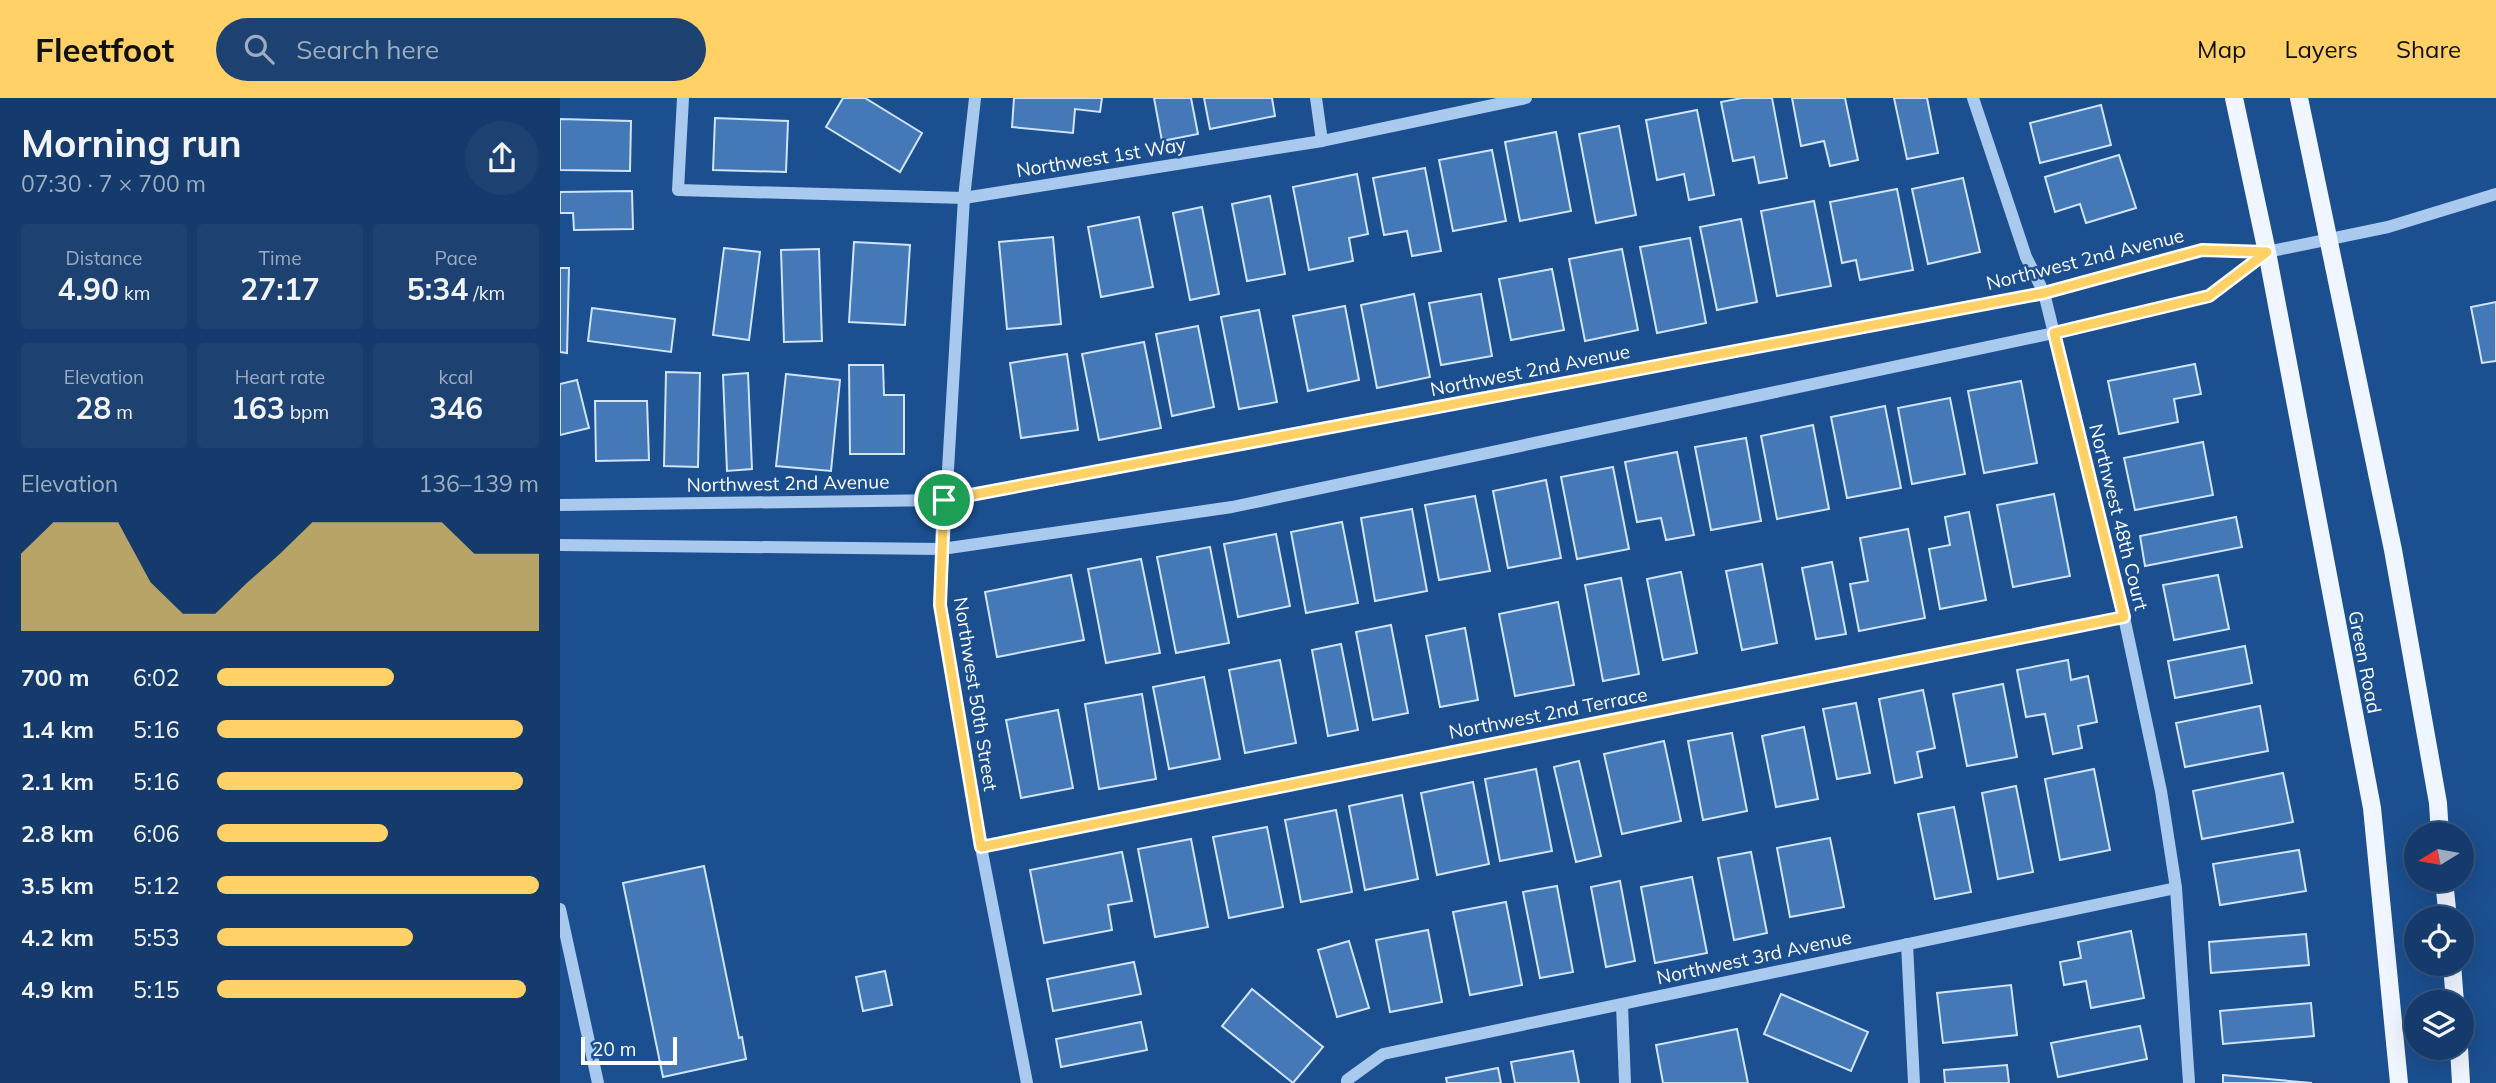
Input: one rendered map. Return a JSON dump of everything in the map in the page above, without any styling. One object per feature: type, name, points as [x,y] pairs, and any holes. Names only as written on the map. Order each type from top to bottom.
[{"type":"main road","name":"Green Road","points":[[2234,98],[2267,252],[2372,808],[2399,1083]]},
{"type":"main road","points":[[2299,98],[2393,550],[2440,822]]},
{"type":"main road","points":[[2460,1060],[2461,1083]]},
{"type":"street","name":"Northwest 1st Way","points":[[683,98],[678,190],[964,198],[1322,141],[1526,98]]},
{"type":"street","name":"Northwest 50th Street","points":[[975,98],[964,198],[944,500],[940,605],[981,847],[1027,1083]]},
{"type":"street","points":[[1316,98],[1322,141]]},
{"type":"street","name":"Northwest 48th Court","points":[[1973,98],[2026,257],[2044,293],[2124,617],[2161,791],[2176,888],[2189,1083]]},
{"type":"street","points":[[560,545],[942,549],[1232,507],[2054,333],[2209,296],[2267,252],[2388,227],[2496,194]]},
{"type":"street","name":"Northwest 2nd Avenue","points":[[560,505],[944,500],[2044,293],[2202,250],[2267,252]]},
{"type":"street","name":"Northwest 2nd Terrace","points":[[981,847],[2124,617]]},
{"type":"street","name":"Northwest 3rd Avenue","points":[[1347,1082],[1383,1055],[2176,888]]},
{"type":"street","points":[[560,909],[597,1083]]},
{"type":"street","points":[[1907,944],[1914,1083]]},
{"type":"street","points":[[1622,1006],[1625,1083]]},
{"type":"building","points":[[843,98],[865,98],[922,133],[900,172],[826,127]]},
{"type":"building","points":[[1014,98],[1102,98],[1100,112],[1075,109],[1073,133],[1012,127]]},
{"type":"building","points":[[1154,98],[1191,98],[1198,134],[1162,141]]},
{"type":"building","points":[[1204,98],[1272,98],[1275,116],[1210,129]]},
{"type":"building","points":[[1742,98],[1772,98],[1787,178],[1759,183],[1754,157],[1733,161],[1721,102]]},
{"type":"building","points":[[1792,98],[1845,98],[1858,160],[1830,166],[1824,141],[1801,146]]},
{"type":"building","points":[[1894,98],[1927,98],[1938,153],[1907,159]]},
{"type":"building","points":[[2101,105],[2111,145],[2040,163],[2030,123]]},
{"type":"building","points":[[1697,110],[1714,195],[1689,200],[1684,174],[1657,180],[1646,120]]},
{"type":"building","points":[[715,118],[788,121],[786,172],[713,170]]},
{"type":"building","points":[[560,119],[631,121],[630,171],[560,170]]},
{"type":"building","points":[[1619,126],[1636,215],[1596,223],[1579,134]]},
{"type":"building","points":[[1556,132],[1571,211],[1520,221],[1505,142]]},
{"type":"building","points":[[1492,150],[1506,221],[1453,231],[1439,160]]},
{"type":"building","points":[[2119,155],[2136,208],[2086,223],[2080,204],[2055,212],[2045,177]]},
{"type":"building","points":[[1425,168],[1441,251],[1412,256],[1407,231],[1384,235],[1373,178]]},
{"type":"building","points":[[1357,174],[1368,234],[1349,238],[1353,261],[1309,270],[1293,187]]},
{"type":"building","points":[[1963,178],[1980,252],[1928,264],[1912,189]]},
{"type":"building","points":[[1897,189],[1913,270],[1860,280],[1856,260],[1842,263],[1830,202]]},
{"type":"building","points":[[632,191],[633,229],[574,230],[573,213],[560,213],[560,192]]},
{"type":"building","points":[[1270,196],[1285,274],[1247,281],[1232,204]]},
{"type":"building","points":[[1814,201],[1831,286],[1777,296],[1761,211]]},
{"type":"building","points":[[1202,207],[1219,294],[1190,300],[1173,213]]},
{"type":"building","points":[[1139,217],[1153,287],[1101,297],[1088,227]]},
{"type":"building","points":[[1741,219],[1757,302],[1717,310],[1700,227]]},
{"type":"building","points":[[1053,237],[1061,324],[1007,329],[999,242]]},
{"type":"building","points":[[1690,238],[1706,323],[1657,333],[1640,247]]},
{"type":"building","points":[[854,242],[910,245],[905,325],[849,322]]},
{"type":"building","points":[[724,248],[760,252],[749,340],[713,335]]},
{"type":"building","points":[[819,249],[822,341],[784,342],[781,250]]},
{"type":"building","points":[[1622,249],[1638,330],[1585,341],[1569,259]]},
{"type":"building","points":[[560,268],[569,268],[567,353],[560,352]]},
{"type":"building","points":[[1552,269],[1564,330],[1511,340],[1499,279]]},
{"type":"building","points":[[1414,294],[1430,377],[1377,388],[1361,305]]},
{"type":"building","points":[[1481,294],[1492,356],[1441,365],[1429,303]]},
{"type":"building","points":[[2496,302],[2496,361],[2482,363],[2471,307]]},
{"type":"building","points":[[1345,306],[1359,380],[1308,391],[1293,316]]},
{"type":"building","points":[[592,308],[675,319],[671,352],[588,341]]},
{"type":"building","points":[[1259,310],[1277,402],[1239,409],[1221,317]]},
{"type":"building","points":[[1198,326],[1214,407],[1172,416],[1156,334]]},
{"type":"building","points":[[1144,342],[1161,428],[1099,440],[1082,354]]},
{"type":"building","points":[[1067,354],[1078,430],[1021,438],[1010,363]]},
{"type":"building","points":[[2195,364],[2201,394],[2174,399],[2178,422],[2119,434],[2108,381]]},
{"type":"building","points":[[849,365],[883,365],[884,395],[904,395],[904,454],[850,454]]},
{"type":"building","points":[[666,372],[700,373],[698,467],[664,466]]},
{"type":"building","points":[[748,373],[752,469],[727,471],[723,375]]},
{"type":"building","points":[[786,374],[840,380],[831,471],[776,466]]},
{"type":"building","points":[[577,380],[589,428],[560,435],[560,384]]},
{"type":"building","points":[[2021,381],[2037,463],[1984,473],[1968,391]]},
{"type":"building","points":[[1950,398],[1965,474],[1912,484],[1898,408]]},
{"type":"building","points":[[595,401],[647,401],[649,460],[596,461]]},
{"type":"building","points":[[1885,406],[1901,488],[1847,498],[1831,417]]},
{"type":"building","points":[[1813,425],[1829,509],[1777,519],[1761,436]]},
{"type":"building","points":[[1746,438],[1761,521],[1711,530],[1695,447]]},
{"type":"building","points":[[2203,442],[2213,495],[2135,510],[2124,458]]},
{"type":"building","points":[[1677,452],[1694,535],[1666,540],[1661,518],[1637,522],[1625,462]]},
{"type":"building","points":[[1613,467],[1629,549],[1577,559],[1561,477]]},
{"type":"building","points":[[1546,480],[1561,558],[1508,568],[1493,491]]},
{"type":"building","points":[[2054,494],[2070,576],[2013,587],[1997,505]]},
{"type":"building","points":[[1475,496],[1490,571],[1439,580],[1425,505]]},
{"type":"building","points":[[1412,509],[1427,591],[1375,601],[1361,518]]},
{"type":"building","points":[[1969,512],[1986,600],[1940,609],[1929,549],[1950,545],[1945,517]]},
{"type":"building","points":[[2236,517],[2242,547],[2145,566],[2140,536]]},
{"type":"building","points":[[1342,522],[1358,603],[1306,613],[1291,532]]},
{"type":"building","points":[[1908,529],[1925,618],[1859,631],[1850,584],[1868,581],[1860,538]]},
{"type":"building","points":[[1276,534],[1290,606],[1238,617],[1224,544]]},
{"type":"building","points":[[1210,547],[1229,643],[1176,653],[1157,557]]},
{"type":"building","points":[[1141,559],[1160,653],[1106,663],[1088,569]]},
{"type":"building","points":[[1832,562],[1846,634],[1816,639],[1802,568]]},
{"type":"building","points":[[1762,564],[1777,643],[1742,650],[1726,571]]},
{"type":"building","points":[[1681,572],[1697,653],[1663,660],[1647,579]]},
{"type":"building","points":[[1071,575],[1084,640],[997,657],[985,592]]},
{"type":"building","points":[[2218,575],[2229,629],[2174,640],[2163,585]]},
{"type":"building","points":[[1621,578],[1639,674],[1603,681],[1585,585]]},
{"type":"building","points":[[1558,602],[1574,685],[1515,696],[1499,614]]},
{"type":"building","points":[[1391,625],[1408,713],[1373,720],[1356,632]]},
{"type":"building","points":[[1465,628],[1478,700],[1440,707],[1426,636]]},
{"type":"building","points":[[1341,644],[1358,730],[1328,736],[1312,650]]},
{"type":"building","points":[[2245,646],[2252,683],[2175,698],[2168,661]]},
{"type":"building","points":[[1280,660],[1296,743],[1245,753],[1229,670]]},
{"type":"building","points":[[2068,660],[2071,680],[2088,676],[2097,722],[2078,726],[2082,748],[2053,754],[2045,714],[2026,717],[2017,670]]},
{"type":"building","points":[[1204,677],[1220,759],[1169,769],[1153,687]]},
{"type":"building","points":[[2003,684],[2017,757],[1967,766],[1953,694]]},
{"type":"building","points":[[1923,690],[1935,748],[1917,752],[1922,777],[1895,783],[1879,699]]},
{"type":"building","points":[[1142,694],[1156,779],[1099,789],[1085,704]]},
{"type":"building","points":[[1856,703],[1870,773],[1837,779],[1823,709]]},
{"type":"building","points":[[2260,706],[2268,751],[2185,767],[2176,723]]},
{"type":"building","points":[[1058,710],[1073,788],[1021,798],[1006,720]]},
{"type":"building","points":[[1804,727],[1818,799],[1776,807],[1762,736]]},
{"type":"building","points":[[1732,733],[1747,811],[1703,820],[1688,741]]},
{"type":"building","points":[[1664,741],[1681,821],[1622,834],[1604,754]]},
{"type":"building","points":[[1579,761],[1601,856],[1576,862],[1554,767]]},
{"type":"building","points":[[1536,769],[1552,851],[1500,861],[1485,779]]},
{"type":"building","points":[[2094,769],[2110,850],[2060,860],[2045,779]]},
{"type":"building","points":[[2283,773],[2293,822],[2202,839],[2193,791]]},
{"type":"building","points":[[1473,782],[1489,864],[1437,875],[1421,793]]},
{"type":"building","points":[[2016,786],[2033,872],[1998,879],[1982,793]]},
{"type":"building","points":[[1402,795],[1418,879],[1365,890],[1349,806]]},
{"type":"building","points":[[1954,807],[1971,892],[1935,899],[1918,814]]},
{"type":"building","points":[[1336,810],[1352,892],[1301,902],[1285,820]]},
{"type":"building","points":[[1267,827],[1283,907],[1229,918],[1213,837]]},
{"type":"building","points":[[1830,838],[1844,907],[1790,917],[1777,848]]},
{"type":"building","points":[[1191,839],[1208,927],[1155,937],[1138,849]]},
{"type":"building","points":[[2299,850],[2306,891],[2220,905],[2213,864]]},
{"type":"building","points":[[1122,852],[1132,901],[1108,905],[1112,930],[1044,943],[1030,870]]},
{"type":"building","points":[[1751,852],[1767,933],[1734,940],[1718,858]]},
{"type":"building","points":[[704,866],[739,1038],[742,1037],[746,1059],[663,1077],[623,883]]},
{"type":"building","points":[[1692,877],[1707,953],[1655,963],[1641,887]]},
{"type":"building","points":[[1620,881],[1635,961],[1606,967],[1591,887]]},
{"type":"building","points":[[1557,886],[1573,972],[1540,978],[1523,892]]},
{"type":"building","points":[[1506,902],[1522,985],[1470,995],[1453,912]]},
{"type":"building","points":[[1428,930],[1442,1002],[1390,1012],[1376,940]]},
{"type":"building","points":[[2131,931],[2144,998],[2091,1008],[2086,981],[2064,985],[2060,962],[2081,958],[2078,942]]},
{"type":"building","points":[[2306,934],[2309,965],[2211,973],[2209,942]]},
{"type":"building","points":[[1349,941],[1369,1008],[1337,1017],[1318,950]]},
{"type":"building","points":[[1134,962],[1141,994],[1053,1011],[1047,979]]},
{"type":"building","points":[[885,971],[892,1005],[863,1011],[856,977]]},
{"type":"building","points":[[2011,985],[2017,1035],[1943,1043],[1937,993]]},
{"type":"building","points":[[1252,989],[1323,1047],[1293,1083],[1222,1026]]},
{"type":"building","points":[[1781,994],[1868,1032],[1851,1071],[1764,1034]]},
{"type":"building","points":[[2311,1003],[2314,1036],[2223,1044],[2220,1011]]},
{"type":"building","points":[[1141,1022],[1147,1050],[1061,1067],[1056,1039]]},
{"type":"building","points":[[2140,1026],[2147,1059],[2058,1077],[2051,1043]]},
{"type":"building","points":[[1737,1029],[1748,1083],[1663,1083],[1656,1045]]},
{"type":"building","points":[[1573,1051],[1579,1083],[1515,1083],[1511,1062]]},
{"type":"building","points":[[2007,1065],[2009,1083],[1945,1083],[1944,1070]]},
{"type":"building","points":[[1498,1068],[1501,1083],[1447,1083],[1446,1078]]},
{"type":"building","points":[[2223,1075],[2312,1083],[2223,1083]]},
{"type":"route","points":[[2202,250],[2267,252],[2209,296],[2054,333],[2124,617],[981,847],[940,605],[944,500],[2044,293],[2202,250]]}]
